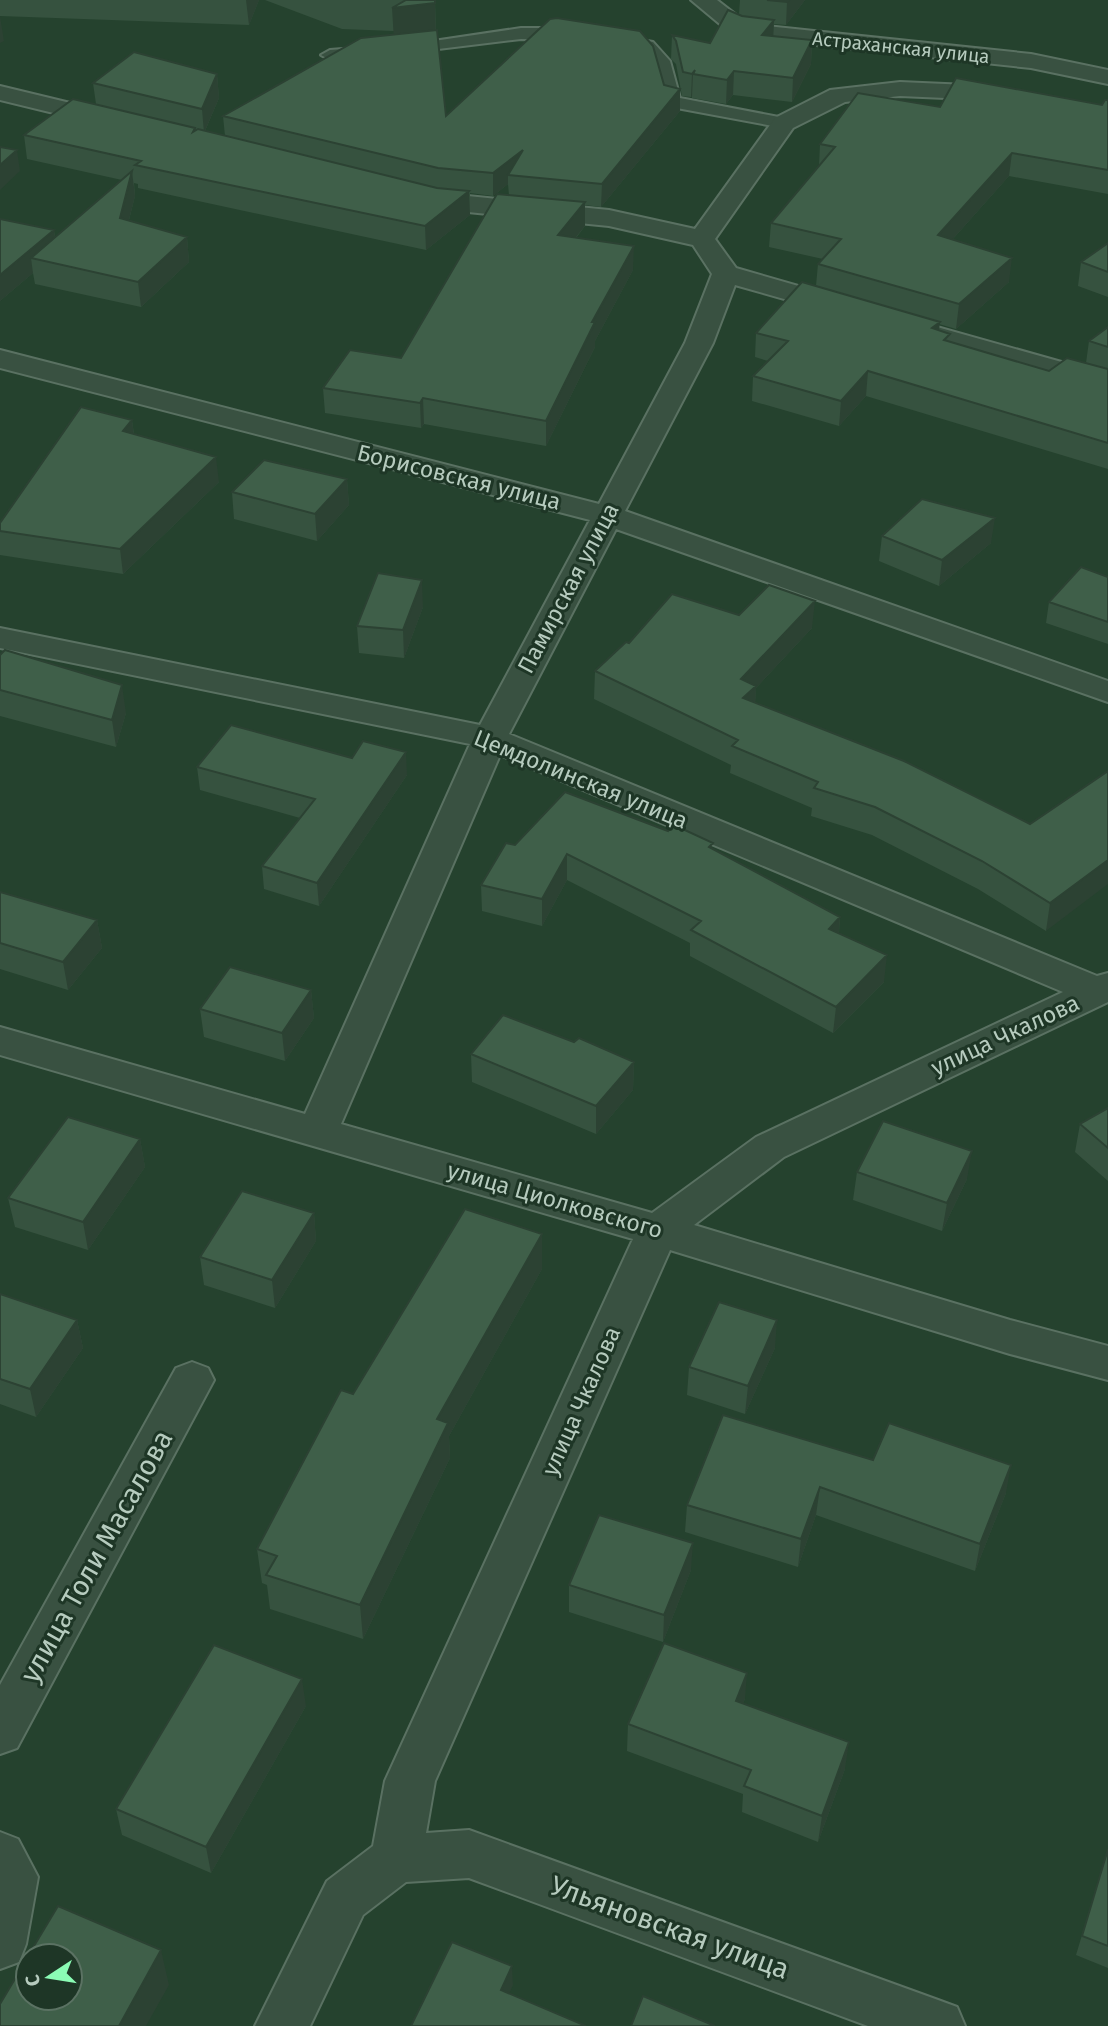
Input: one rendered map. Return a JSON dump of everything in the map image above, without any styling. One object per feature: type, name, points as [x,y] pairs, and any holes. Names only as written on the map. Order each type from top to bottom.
[{"type":"street","name":"Астраханская улица","points":[[703,0],[741,30],[1100,67]]},
{"type":"street","name":"Астраханская улица","points":[[784,123],[839,95],[900,89],[968,92],[1019,100]]},
{"type":"street","points":[[0,93],[133,125]]},
{"type":"street","points":[[702,239],[784,123]]},
{"type":"street","points":[[398,191],[438,201],[609,218],[702,239],[726,274],[1108,384]]},
{"type":"street","name":"Памирская улица","points":[[317,1132],[490,738],[699,343],[726,274]]},
{"type":"street","name":"Борисовская улица","points":[[0,359],[606,515],[1108,692]]},
{"type":"street","name":"Цемдолинская улица","points":[[0,638],[490,738],[1102,988]]},
{"type":"street","name":"улица Чкалова","points":[[396,1858],[410,1781],[658,1230],[770,1147],[1102,988]]},
{"type":"street","name":"улица Циолковского","points":[[0,1041],[658,1230],[1010,1337],[1108,1363]]},
{"type":"street","name":"улица Толи Масалова","points":[[0,1732],[192,1380]]},
{"type":"street","name":"Ульяновская улица","points":[[396,1858],[469,1854],[938,2026]]},
{"type":"street","points":[[0,1856],[12,1877],[0,1944]]},
{"type":"street","points":[[282,2026],[345,1898],[396,1858]]},
{"type":"lane","points":[[330,55],[419,48],[525,33],[557,32],[647,46],[664,65],[672,102],[784,123]]},
{"type":"building","points":[[406,0],[435,0],[435,3],[392,8]]},
{"type":"building","points":[[728,10],[742,16],[774,20],[762,35],[812,40],[793,78],[734,71],[727,80],[693,74],[695,70],[692,74],[683,72],[676,41],[672,35],[710,43]]},
{"type":"building","points":[[550,19],[640,31],[653,46],[664,85],[680,89],[602,184],[508,175],[523,150],[493,173],[438,168],[223,116],[361,38],[437,30],[446,116]]},
{"type":"building","points":[[134,52],[217,74],[202,109],[93,83]]},
{"type":"building","points":[[956,78],[1102,105],[1108,100],[1108,170],[1012,153],[938,235],[1012,258],[959,304],[818,264],[841,239],[771,223],[835,147],[820,144],[858,93],[940,107]]},
{"type":"building","points":[[73,99],[195,128],[193,132],[198,129],[437,188],[469,191],[425,226],[135,165],[141,161],[24,135]]},
{"type":"building","points":[[0,147],[17,150],[0,165]]},
{"type":"building","points":[[132,171],[120,218],[187,237],[138,282],[31,258]]},
{"type":"building","points":[[497,194],[585,202],[558,235],[634,246],[592,322],[595,322],[546,421],[423,398],[420,403],[323,388],[350,350],[401,358]]},
{"type":"building","points":[[0,219],[54,230],[0,275]]},
{"type":"building","points":[[1108,243],[1108,272],[1081,262]]},
{"type":"building","points":[[802,282],[940,322],[932,328],[950,334],[944,340],[1049,371],[1067,358],[1108,369],[1108,443],[868,371],[841,401],[753,376],[788,341],[756,333]]},
{"type":"building","points":[[1108,327],[1108,347],[1089,341]]},
{"type":"building","points":[[81,407],[132,420],[123,431],[216,457],[120,549],[0,531],[0,523]]},
{"type":"building","points":[[264,460],[347,479],[315,514],[232,492]]},
{"type":"building","points":[[922,499],[995,518],[942,560],[882,536]]},
{"type":"building","points":[[1081,567],[1108,577],[1108,622],[1049,602]]},
{"type":"building","points":[[378,573],[422,580],[403,630],[357,626]]},
{"type":"building","points":[[769,585],[815,601],[741,679],[756,686],[743,698],[904,761],[1030,824],[1108,771],[1108,860],[1050,903],[982,861],[875,807],[814,788],[818,782],[732,746],[738,740],[595,671],[626,642],[629,643],[672,594],[739,615]]},
{"type":"building","points":[[5,650],[122,685],[112,720],[0,690],[0,655]]},
{"type":"building","points":[[231,725],[352,758],[363,741],[406,752],[317,883],[262,866],[315,799],[197,767]]},
{"type":"building","points":[[565,792],[668,831],[674,825],[713,843],[709,847],[840,917],[829,929],[887,955],[836,1007],[691,930],[701,921],[567,854],[542,899],[481,885],[506,843],[515,845]]},
{"type":"building","points":[[0,892],[97,920],[63,962],[0,943]]},
{"type":"building","points":[[230,967],[311,990],[282,1033],[200,1009]]},
{"type":"building","points":[[503,1015],[574,1042],[579,1038],[634,1062],[596,1106],[471,1054]]},
{"type":"building","points":[[1108,1108],[1108,1148],[1080,1124]]},
{"type":"building","points":[[68,1117],[140,1139],[83,1222],[8,1198]]},
{"type":"building","points":[[883,1121],[972,1151],[947,1203],[857,1172]]},
{"type":"building","points":[[242,1191],[314,1213],[272,1280],[200,1257]]},
{"type":"building","points":[[465,1209],[542,1234],[437,1419],[448,1423],[360,1605],[266,1575],[277,1556],[257,1549],[341,1390],[353,1394]]},
{"type":"building","points":[[0,1294],[77,1320],[30,1389],[0,1379]]},
{"type":"building","points":[[719,1302],[777,1320],[748,1386],[689,1367]]},
{"type":"building","points":[[723,1415],[873,1460],[889,1423],[1011,1465],[980,1544],[820,1487],[801,1539],[687,1505]]},
{"type":"building","points":[[599,1515],[693,1543],[664,1615],[569,1585]]},
{"type":"building","points":[[664,1643],[747,1673],[736,1701],[849,1742],[822,1816],[744,1786],[751,1770],[628,1724]]},
{"type":"building","points":[[214,1645],[302,1679],[206,1847],[116,1809]]},
{"type":"building","points":[[1108,1849],[1108,1946],[1082,1936]]},
{"type":"building","points":[[58,1906],[161,1950],[119,2026],[0,2026],[0,2004],[14,1980],[14,2012],[84,2012],[84,1942],[36,1942]]},
{"type":"building","points":[[452,1942],[512,1966],[501,1990],[586,2026],[411,2026]]},
{"type":"building","points":[[643,1996],[715,2026],[631,2026]]}]
